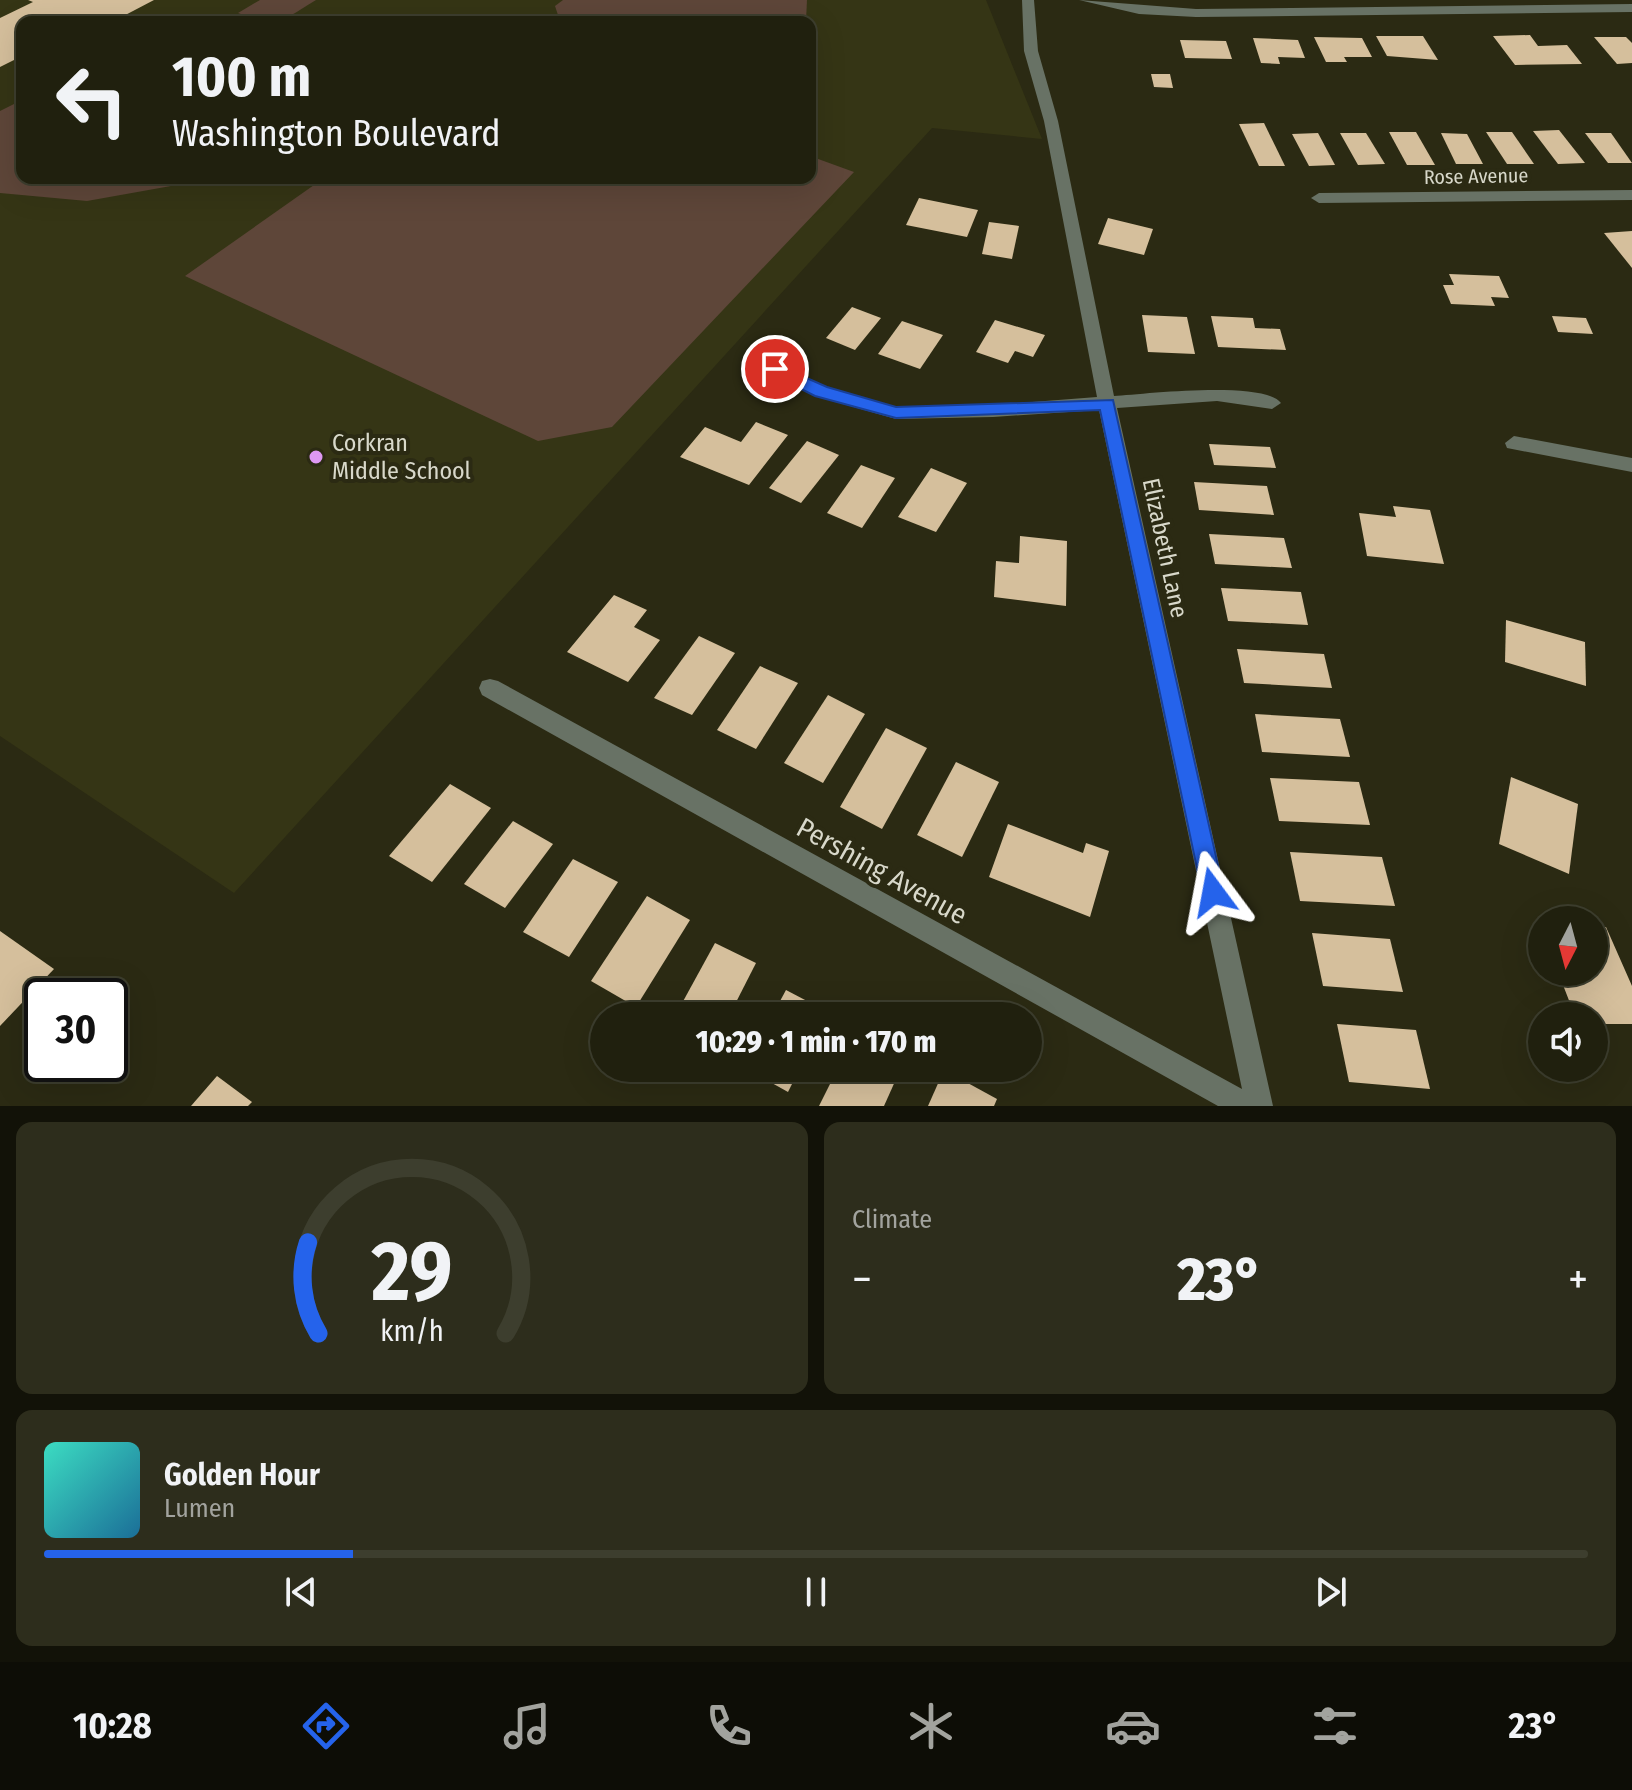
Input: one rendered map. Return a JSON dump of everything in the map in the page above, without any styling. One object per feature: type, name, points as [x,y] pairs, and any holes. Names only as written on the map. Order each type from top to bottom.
[{"type":"street","name":"Elizabeth Lane","points":[[1028,0],[1031,51],[1054,135],[1107,404],[1259,1106]]},
{"type":"street","points":[[1085,0],[1139,10],[1196,13],[1632,8]]},
{"type":"street","name":"Rose Avenue","points":[[1319,198],[1632,195]]},
{"type":"street","points":[[775,369],[821,392],[896,413],[1107,404],[1217,395],[1272,403]]},
{"type":"street","points":[[1514,443],[1632,465]]},
{"type":"street","name":"Pershing Avenue","points":[[490,688],[1245,1106]]},
{"type":"shaded area","name":"Corkran Middle School","points":[[0,0],[986,0],[1042,139],[932,128],[234,893],[0,736]]},
{"type":"shaded area","points":[[260,0],[316,0],[288,16],[238,13]]},
{"type":"shaded area","points":[[563,0],[807,0],[806,16],[558,16],[555,6]]},
{"type":"shaded area","points":[[16,103],[16,184],[175,184],[87,201],[0,193],[0,111]]},
{"type":"shaded area","points":[[816,158],[854,172],[612,427],[538,441],[185,276],[315,184],[816,184]]},
{"type":"building","points":[[28,0],[154,0],[123,16],[16,16],[16,59],[0,67],[0,18],[33,2]]},
{"type":"building","points":[[1530,35],[1538,46],[1567,45],[1582,64],[1515,65],[1493,36]]},
{"type":"building","points":[[1376,36],[1423,36],[1438,60],[1387,56]]},
{"type":"building","points":[[1314,37],[1362,38],[1372,57],[1344,57],[1347,62],[1326,62]]},
{"type":"building","points":[[1594,37],[1626,37],[1632,43],[1632,63],[1617,64]]},
{"type":"building","points":[[1253,38],[1298,40],[1305,58],[1278,57],[1280,64],[1261,63]]},
{"type":"building","points":[[1180,40],[1226,41],[1232,59],[1185,58]]},
{"type":"building","points":[[1151,74],[1170,74],[1173,88],[1154,87]]},
{"type":"building","points":[[1264,123],[1285,166],[1259,166],[1239,124]]},
{"type":"building","points":[[1559,130],[1585,163],[1558,164],[1533,131]]},
{"type":"building","points":[[1389,132],[1416,132],[1435,165],[1407,165]]},
{"type":"building","points":[[1486,132],[1512,132],[1534,164],[1507,164]]},
{"type":"building","points":[[1318,133],[1335,165],[1309,166],[1292,134]]},
{"type":"building","points":[[1340,133],[1366,133],[1385,164],[1358,165]]},
{"type":"building","points":[[1441,133],[1467,134],[1483,164],[1456,164]]},
{"type":"building","points":[[1585,133],[1611,133],[1632,163],[1608,163]]},
{"type":"building","points":[[919,198],[978,210],[967,237],[906,225]]},
{"type":"building","points":[[1108,218],[1153,229],[1144,255],[1098,244]]},
{"type":"building","points":[[989,222],[1019,226],[1012,259],[982,254]]},
{"type":"building","points":[[1632,231],[1632,268],[1604,233]]},
{"type":"building","points":[[1449,274],[1499,276],[1509,298],[1491,297],[1495,306],[1451,304],[1443,285],[1454,285]]},
{"type":"building","points":[[852,307],[881,318],[855,350],[826,338]]},
{"type":"building","points":[[1142,315],[1187,317],[1195,354],[1148,352]]},
{"type":"building","points":[[1211,316],[1253,318],[1255,328],[1280,329],[1286,350],[1218,347]]},
{"type":"building","points":[[1552,316],[1586,318],[1593,334],[1558,332]]},
{"type":"building","points":[[995,320],[1045,335],[1033,357],[1015,351],[1008,363],[976,352]]},
{"type":"building","points":[[902,321],[943,335],[920,369],[878,354]]},
{"type":"building","points":[[756,422],[788,435],[749,485],[680,457],[705,427],[741,442]]},
{"type":"building","points":[[807,441],[839,455],[801,503],[769,488]]},
{"type":"building","points":[[1209,444],[1270,447],[1276,468],[1214,465]]},
{"type":"building","points":[[861,465],[895,478],[862,528],[827,513]]},
{"type":"building","points":[[931,468],[967,483],[936,532],[898,517]]},
{"type":"building","points":[[1194,482],[1267,486],[1274,515],[1199,510]]},
{"type":"building","points":[[1393,506],[1430,510],[1444,564],[1367,556],[1359,513],[1396,517]]},
{"type":"building","points":[[1209,534],[1284,538],[1292,568],[1215,564]]},
{"type":"building","points":[[1020,536],[1067,541],[1066,606],[994,597],[996,561],[1019,563]]},
{"type":"building","points":[[1221,588],[1301,592],[1308,625],[1228,621]]},
{"type":"building","points":[[614,595],[647,610],[634,627],[660,640],[628,682],[567,652]]},
{"type":"building","points":[[1506,620],[1585,642],[1586,686],[1505,662]]},
{"type":"building","points":[[699,636],[735,653],[692,715],[654,698]]},
{"type":"building","points":[[1237,649],[1324,654],[1332,688],[1244,683]]},
{"type":"building","points":[[760,666],[798,683],[756,749],[717,730]]},
{"type":"building","points":[[828,695],[865,714],[823,783],[784,763]]},
{"type":"building","points":[[1255,714],[1340,719],[1350,757],[1262,752]]},
{"type":"building","points":[[886,728],[927,748],[882,829],[840,807]]},
{"type":"building","points":[[956,762],[999,782],[962,857],[917,835]]},
{"type":"building","points":[[1511,777],[1578,804],[1569,874],[1499,844]]},
{"type":"building","points":[[1270,778],[1359,782],[1370,825],[1279,821]]},
{"type":"building","points":[[450,784],[491,808],[432,882],[389,856]]},
{"type":"building","points":[[513,821],[553,844],[505,908],[464,884]]},
{"type":"building","points":[[1008,824],[1083,853],[1086,843],[1109,851],[1090,917],[989,877]]},
{"type":"building","points":[[1290,852],[1382,857],[1395,906],[1300,901]]},
{"type":"building","points":[[573,859],[618,882],[569,957],[523,932]]},
{"type":"building","points":[[647,896],[690,920],[639,1002],[627,1002],[591,981]]},
{"type":"building","points":[[0,931],[54,969],[45,978],[24,978],[24,1001],[0,1026]]},
{"type":"building","points":[[1608,932],[1632,986],[1632,1024],[1608,1024],[1608,1002],[1570,1002],[1563,986],[1608,986]]},
{"type":"building","points":[[1312,933],[1390,939],[1403,992],[1323,986]]},
{"type":"building","points":[[715,943],[756,963],[736,1002],[683,1002]]},
{"type":"building","points":[[786,990],[809,1002],[780,1002]]},
{"type":"building","points":[[1337,1024],[1416,1030],[1430,1089],[1349,1082]]},
{"type":"building","points":[[217,1076],[252,1102],[248,1106],[191,1106]]},
{"type":"building","points":[[770,1082],[793,1082],[788,1092]]},
{"type":"building","points":[[831,1082],[895,1082],[884,1106],[819,1106]]},
{"type":"building","points":[[939,1082],[966,1082],[997,1099],[994,1106],[928,1106]]},
{"type":"place","name":"Corkran Middle School","points":[[316,457]]},
{"type":"route","points":[[775,369],[821,392],[896,413],[1107,404],[1213,892]]}]
